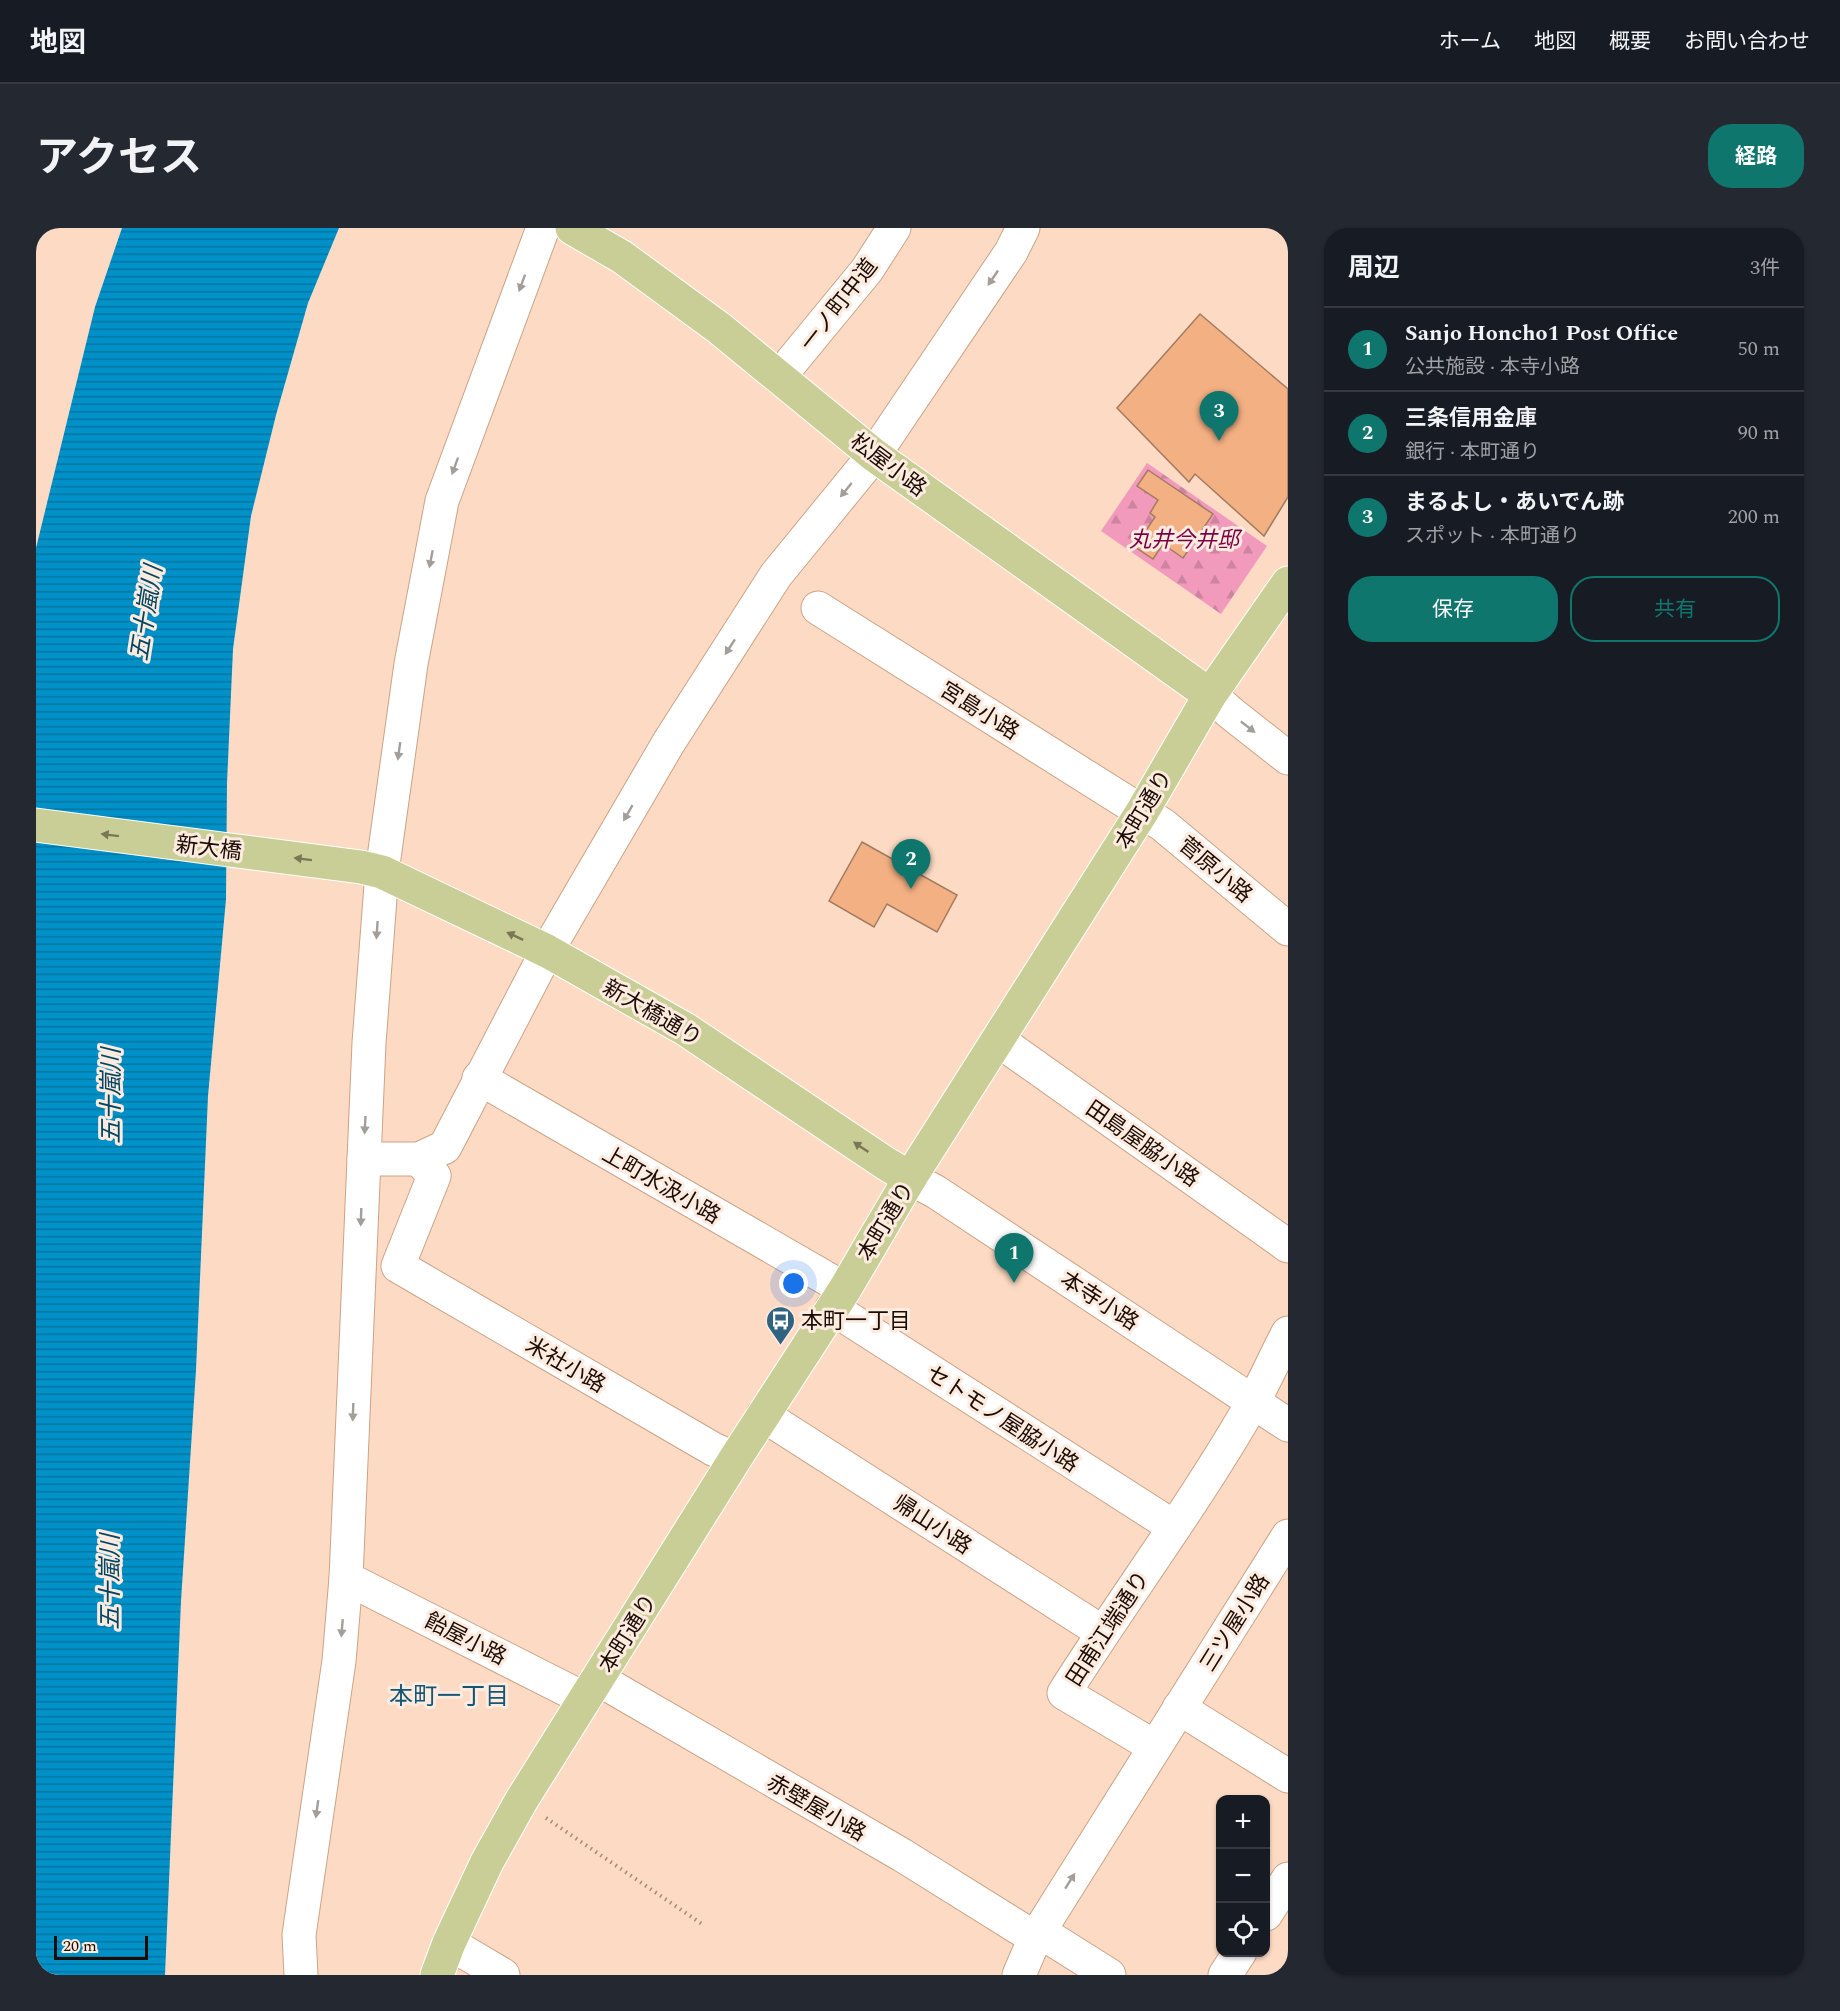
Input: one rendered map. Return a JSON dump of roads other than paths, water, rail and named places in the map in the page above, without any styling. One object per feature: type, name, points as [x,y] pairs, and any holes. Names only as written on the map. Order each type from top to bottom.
[{"type":"main road","name":"松屋小路","points":[[572,228],[622,257],[719,328],[874,455],[1210,695]]},
{"type":"main road","name":"本町通り","points":[[437,1975],[449,1942],[486,1862],[521,1801],[735,1459],[839,1298],[910,1178],[1142,812],[1210,695],[1288,584]]},
{"type":"main road","name":"新大橋","points":[[36,825],[371,869]]},
{"type":"main road","name":"新大橋通り","points":[[371,869],[547,951],[685,1029],[910,1178]]},
{"type":"street","points":[[301,1975],[299,1935],[339,1661],[346,1578],[369,1043],[371,869],[442,501],[543,228]]},
{"type":"street","name":"一ノ町中道","points":[[779,377],[867,270],[894,228]]},
{"type":"street","points":[[364,1159],[418,1159],[445,1147],[547,951],[669,742],[776,575],[874,455],[1011,252],[1023,228]]},
{"type":"street","name":"宮島小路","points":[[818,608],[1142,812]]},
{"type":"street","points":[[1210,695],[1288,758]]},
{"type":"street","name":"菅原小路","points":[[1142,812],[1163,825],[1288,929]]},
{"type":"street","name":"田島屋脇小路","points":[[998,1040],[1288,1246]]},
{"type":"street","name":"上町水汲小路","points":[[479,1078],[839,1298]]},
{"type":"street","name":"米社小路","points":[[418,1159],[434,1176],[398,1266],[713,1449],[735,1459]]},
{"type":"street","name":"本寺小路","points":[[910,1178],[946,1198],[1288,1425]]},
{"type":"street","name":"セトモノ屋脇小路","points":[[839,1298],[1174,1527]]},
{"type":"street","name":"田甫江端通り","points":[[1155,1747],[1064,1693],[1102,1632],[1174,1527],[1253,1401],[1288,1332]]},
{"type":"street","name":"帰山小路","points":[[763,1415],[1102,1632]]},
{"type":"street","name":"三ツ屋小路","points":[[1155,1747],[1288,1536]]},
{"type":"street","name":"飴屋小路","points":[[346,1578],[592,1689]]},
{"type":"street","name":"赤壁屋小路","points":[[592,1689],[902,1855],[1109,1975]]},
{"type":"street","points":[[1179,1708],[1288,1776]]},
{"type":"street","points":[[1019,1975],[1037,1934],[1155,1747]]},
{"type":"street","points":[[1270,1908],[1288,1879]]},
{"type":"street","points":[[449,1942],[503,1975]]},
{"type":"street","points":[[1226,1975],[1237,1957]]},
{"type":"water","name":"五十嵐川","points":[[122,228],[339,228],[308,303],[276,415],[251,516],[233,649],[227,783],[226,899],[208,1096],[196,1370],[181,1601],[165,1975],[36,1975],[36,548],[95,307]]},
{"type":"place","name":"まるよし・あいでん跡","points":[[1219,441]]},
{"type":"place","name":"三条信用金庫","points":[[911,889]]},
{"type":"place","name":"Sanjo Honcho1 Post Office","points":[[1014,1283]]},
{"type":"place","name":"本町一丁目","points":[[780,1346]]},
{"type":"district","name":"本町一丁目","points":[[449,1696]]},
{"type":"park label","name":"丸井今井邸","points":[[1184,539]]}]
